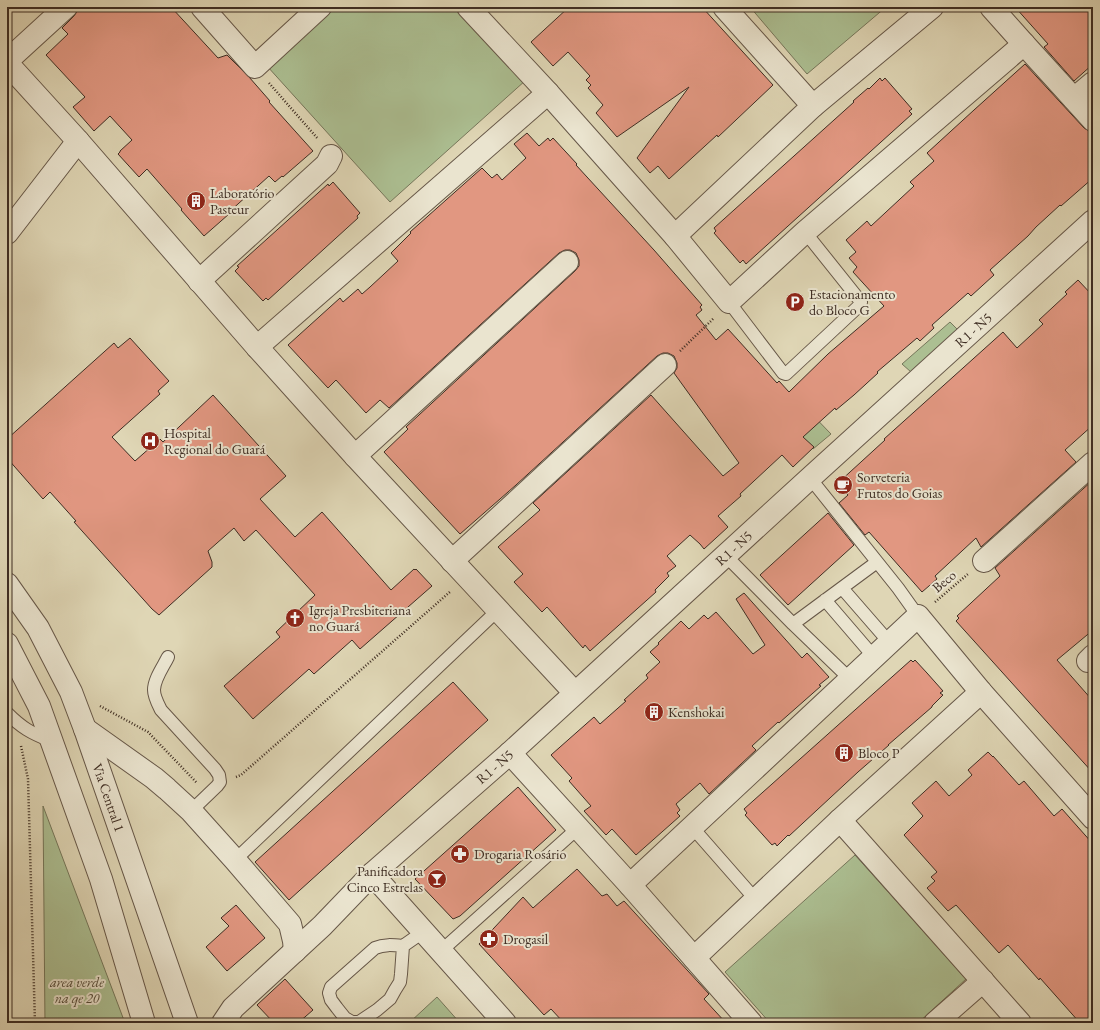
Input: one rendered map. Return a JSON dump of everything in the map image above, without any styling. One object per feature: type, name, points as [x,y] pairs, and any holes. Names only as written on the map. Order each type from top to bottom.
[{"type":"street","points":[[66,7],[7,62],[142,213],[257,347],[452,561],[575,693]]},
{"type":"street","points":[[202,7],[255,67],[320,7]]},
{"type":"street","points":[[468,7],[548,92],[676,236],[729,302],[805,232],[1024,44]]},
{"type":"street","points":[[724,7],[813,106]]},
{"type":"street","points":[[676,236],[813,106],[932,7]]},
{"type":"street","points":[[992,7],[1093,120]]},
{"type":"street","points":[[1074,99],[1093,83]]},
{"type":"street","points":[[257,347],[548,92]]},
{"type":"street","points":[[7,233],[78,141]]},
{"type":"street","points":[[199,281],[327,164],[331,156]]},
{"type":"street","name":"R1 - N5","points":[[223,1023],[233,1008],[322,926],[372,874],[510,753],[810,478],[1090,229]]},
{"type":"street","points":[[356,456],[567,262]]},
{"type":"street","points":[[452,561],[666,365]]},
{"type":"street","points":[[984,561],[1093,463]]},
{"type":"street","name":"Via Central 1","points":[[7,584],[38,628],[71,692],[187,1023]]},
{"type":"street","points":[[630,885],[918,616],[981,692],[1093,818]]},
{"type":"street","points":[[7,644],[39,706],[101,879],[144,1023]]},
{"type":"street","points":[[694,958],[840,820],[981,692]]},
{"type":"street","points":[[85,729],[154,778],[191,811],[290,924],[295,951]]},
{"type":"street","points":[[510,753],[630,885],[752,1023]]},
{"type":"street","points":[[840,820],[1020,1023]]},
{"type":"street","points":[[372,874],[505,1023]]},
{"type":"street","points":[[290,924],[322,926]]},
{"type":"street","points":[[935,1023],[983,981]]},
{"type":"lane","points":[[729,302],[783,373],[786,374],[860,305],[861,302],[805,232]]},
{"type":"lane","points":[[810,478],[918,616]]},
{"type":"lane","points":[[725,555],[850,679]]},
{"type":"lane","points":[[793,624],[877,562]]},
{"type":"lane","points":[[842,588],[882,650]]},
{"type":"lane","points":[[825,600],[882,650]]},
{"type":"lane","points":[[235,860],[498,610]]},
{"type":"lane","points":[[168,658],[156,680],[154,690],[156,700],[161,710],[219,774],[220,782],[191,811]]},
{"type":"lane","points":[[7,713],[32,733],[51,741]]},
{"type":"lane","points":[[692,827],[756,900]]},
{"type":"lane","points":[[441,951],[578,828]]},
{"type":"lane","points":[[403,946],[400,982],[390,999],[359,1022],[352,1022],[345,1018],[331,1000],[329,993],[331,987],[375,948],[388,945],[403,946],[423,932]]},
{"type":"path","points":[[255,67],[330,152],[331,156]]},
{"type":"path","points":[[666,365],[729,302]]},
{"type":"path","name":"Beco","points":[[918,616],[984,561]]},
{"type":"path","points":[[220,782],[241,775],[467,577]]},
{"type":"path","points":[[94,703],[148,732],[208,795]]},
{"type":"path","points":[[17,722],[28,779],[35,1023]]},
{"type":"green space","points":[[333,7],[460,7],[526,80],[390,202],[267,66]]},
{"type":"green space","points":[[750,7],[886,7],[807,74]]},
{"type":"green space","points":[[950,322],[958,330],[911,372],[902,364]]},
{"type":"green space","points":[[803,405],[831,434],[813,449],[785,424]]},
{"type":"green space","name":"area verde na qe 20","points":[[43,806],[125,1023],[45,1023]]},
{"type":"green space","points":[[855,855],[966,979],[918,1023],[770,1023],[725,972]]},
{"type":"green space","points":[[437,997],[460,1023],[409,1023]]},
{"type":"building","points":[[81,7],[171,7],[218,58],[227,55],[249,77],[270,101],[269,102],[313,151],[275,182],[269,176],[204,236],[147,169],[139,177],[118,154],[132,140],[110,116],[94,131],[73,107],[85,97],[46,55],[68,34],[62,28]]},
{"type":"building","points":[[569,7],[702,7],[773,85],[718,137],[717,135],[669,179],[658,166],[650,173],[637,158],[689,87],[617,137],[596,113],[603,105],[588,88],[591,85],[586,80],[590,76],[568,52],[553,66],[531,42]]},
{"type":"building","points":[[1015,7],[1093,7],[1093,64],[1074,81],[1044,47],[1048,44]]},
{"type":"building","points":[[1025,64],[1084,128],[1093,134],[1093,178],[1061,206],[1060,205],[990,270],[994,275],[971,296],[968,293],[932,325],[934,328],[920,341],[917,338],[877,372],[878,373],[854,395],[836,410],[835,408],[803,437],[814,447],[793,467],[782,455],[740,494],[741,496],[718,516],[728,527],[704,549],[690,535],[667,556],[676,566],[667,573],[669,576],[655,590],[656,592],[590,651],[585,645],[583,648],[547,607],[542,612],[514,582],[523,574],[498,547],[540,510],[533,503],[651,395],[723,476],[739,463],[674,373],[677,368],[677,363],[674,356],[668,353],[663,353],[657,356],[460,534],[384,452],[408,429],[406,427],[575,271],[579,266],[579,260],[576,253],[570,250],[565,250],[559,253],[389,408],[380,400],[366,413],[336,380],[328,388],[288,345],[340,298],[343,302],[358,289],[362,294],[370,287],[398,261],[391,253],[411,233],[410,232],[482,168],[492,178],[497,174],[502,180],[526,158],[514,144],[527,133],[539,146],[548,138],[550,141],[553,138],[702,305],[700,307],[702,310],[696,315],[716,340],[728,329],[777,383],[779,381],[789,392],[828,354],[884,306],[853,272],[857,267],[849,258],[856,252],[846,240],[867,221],[871,226],[914,186],[910,182],[934,161],[927,153]]},
{"type":"building","points":[[880,78],[882,81],[885,78],[912,109],[909,111],[912,114],[746,264],[743,260],[740,263],[714,233],[716,231],[714,228]]},
{"type":"building","points":[[333,182],[360,213],[357,216],[358,218],[268,300],[266,298],[263,301],[235,271],[239,267],[237,266],[328,184],[329,186]]},
{"type":"building","points":[[1078,280],[1093,296],[1093,425],[1065,450],[1076,462],[981,547],[976,538],[935,576],[937,579],[922,592],[869,532],[865,535],[839,503],[848,495],[838,483],[885,440],[884,439],[1003,332],[1017,348],[1043,324],[1039,320],[1067,294],[1065,292]]},
{"type":"building","points":[[130,338],[169,381],[158,391],[160,394],[112,437],[135,461],[160,439],[163,442],[213,395],[286,476],[260,499],[295,537],[322,512],[391,590],[414,569],[416,569],[432,586],[360,649],[352,640],[314,674],[309,669],[253,719],[224,686],[280,637],[276,632],[315,595],[256,530],[244,541],[234,528],[208,551],[212,562],[212,567],[159,615],[74,522],[76,521],[50,492],[43,499],[7,458],[7,439],[114,343],[118,348]]},
{"type":"building","points":[[1093,480],[1093,630],[1057,660],[1093,701],[1093,773],[956,621],[959,618],[957,616],[1000,576],[995,568]]},
{"type":"building","points":[[828,513],[854,545],[788,605],[760,575]]},
{"type":"building","points":[[744,593],[802,658],[807,653],[829,677],[819,685],[821,686],[752,746],[756,750],[709,794],[700,783],[676,804],[680,810],[677,813],[680,816],[636,855],[612,829],[606,835],[584,811],[591,806],[569,781],[572,778],[551,755],[594,717],[600,724],[626,701],[624,700],[648,678],[646,675],[660,662],[650,652],[681,621],[689,629],[704,615],[708,619],[716,612],[753,654],[765,645],[736,599]]},
{"type":"building","name":"Bloco P","points":[[911,660],[913,662],[915,660],[927,673],[943,691],[940,693],[943,695],[932,707],[858,772],[789,836],[788,835],[777,846],[775,843],[772,845],[745,815],[747,813],[744,809]]},
{"type":"building","points":[[453,682],[488,720],[289,900],[255,862]]},
{"type":"building","points":[[988,752],[1019,785],[1024,781],[1054,816],[1062,809],[1093,844],[1093,1023],[1080,1023],[1008,945],[999,953],[956,905],[948,911],[927,888],[935,881],[931,877],[937,872],[904,835],[923,816],[912,803],[936,781],[949,796],[972,775],[968,770]]},
{"type":"building","points":[[518,787],[556,830],[460,916],[453,919],[415,879]]},
{"type":"building","points":[[577,869],[602,896],[607,894],[617,906],[624,901],[709,994],[704,999],[726,1023],[564,1023],[551,1009],[544,1015],[479,944],[523,897],[533,908]]},
{"type":"building","points":[[236,905],[265,938],[227,971],[206,947],[229,926],[221,918]]},
{"type":"building","points":[[285,979],[313,1010],[298,1023],[274,1023],[257,1005]]},
{"type":"place","name":"Laboratório Pasteur","points":[[196,201]]},
{"type":"place","name":"Estacionamento do Bloco G","points":[[795,302]]},
{"type":"place","name":"Hospital Regional do Guará","points":[[150,441]]},
{"type":"place","name":"Sorveteria Frutos do Goias","points":[[843,485]]},
{"type":"place","name":"Igreja Presbiteriana no Guará","points":[[295,618]]},
{"type":"place","name":"Kenshokai","points":[[654,712]]},
{"type":"place","name":"Bloco P","points":[[844,753]]},
{"type":"place","name":"Drogaria Rosário","points":[[460,854]]},
{"type":"place","name":"Panificadora Cinco Estrelas","points":[[437,879]]},
{"type":"place","name":"Drogasil","points":[[489,939]]}]
